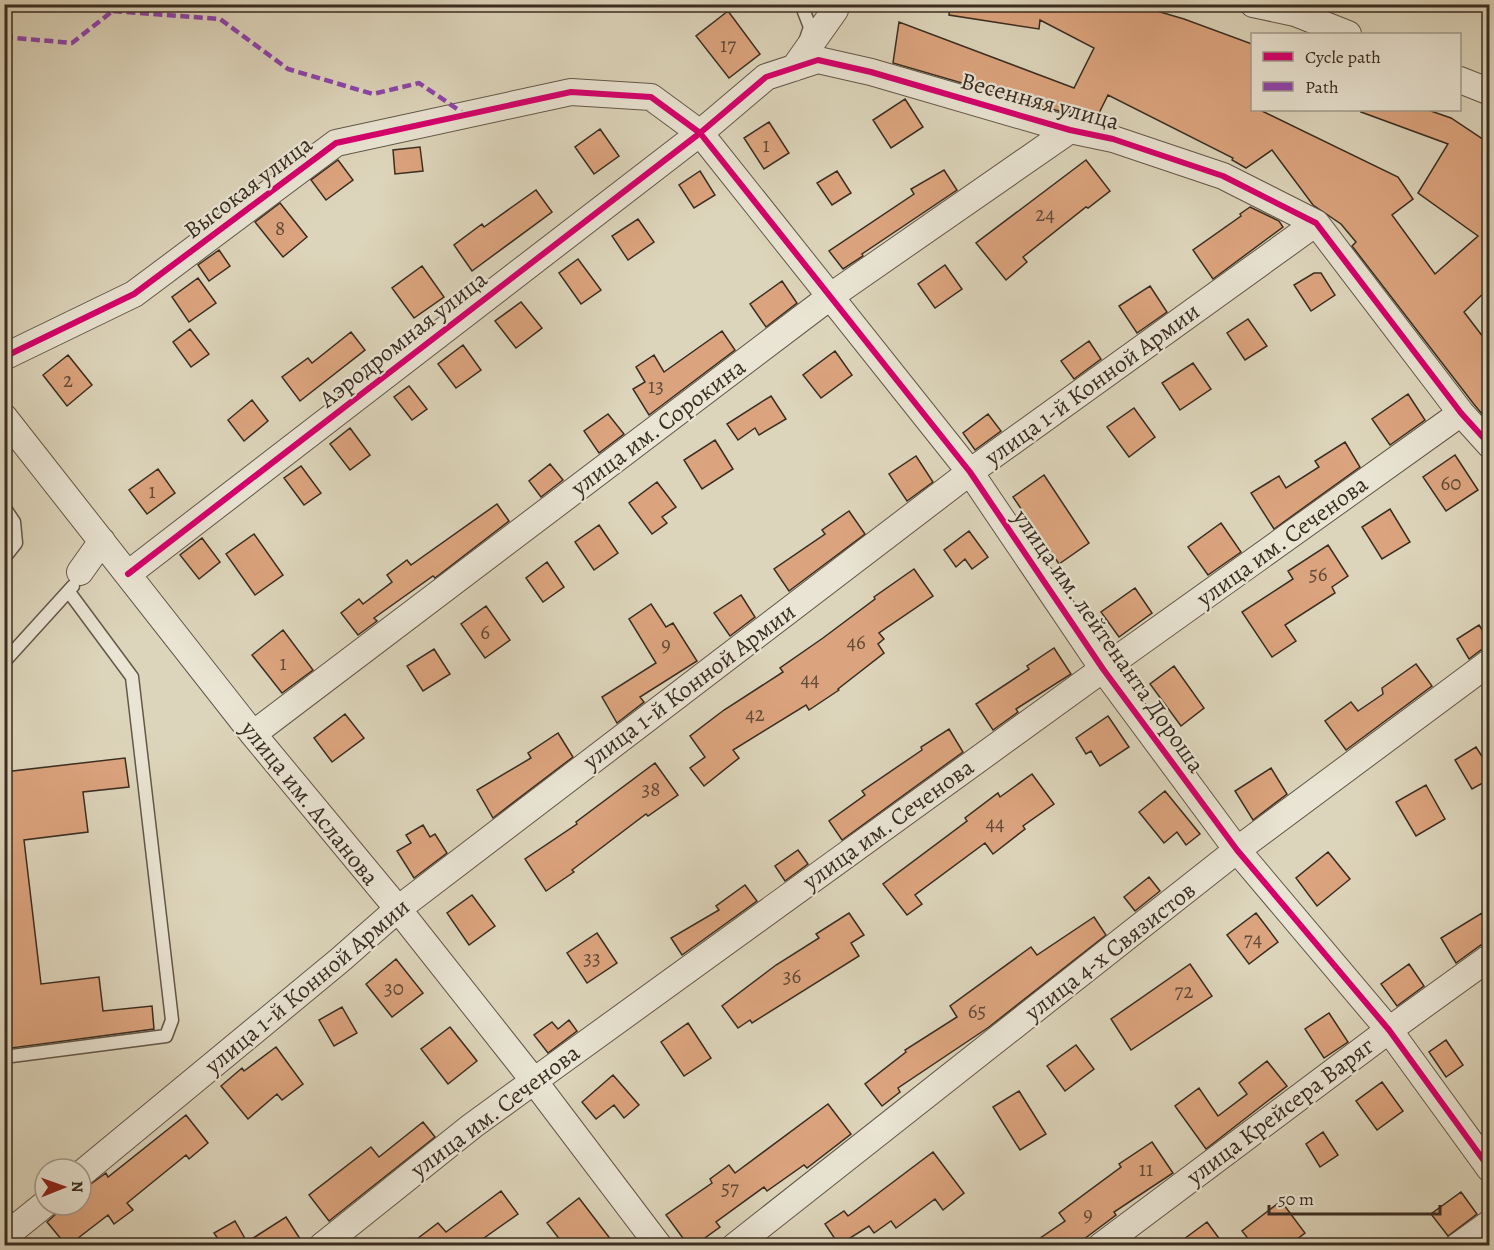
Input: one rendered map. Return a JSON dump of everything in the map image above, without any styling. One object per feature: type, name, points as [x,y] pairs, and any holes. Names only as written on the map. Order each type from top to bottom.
[{"type":"street","points":[[794,68],[835,10],[833,4]]},
{"type":"street","points":[[1253,4],[1295,13],[1345,33]]},
{"type":"street","name":"Весенняя улица","points":[[700,133],[766,77],[818,60],[871,72],[1070,130],[1113,139],[1223,176],[1316,223],[1461,413],[1490,445]]},
{"type":"street","points":[[1461,80],[1490,92]]},
{"type":"street","name":"Высокая улица","points":[[4,357],[134,294],[336,144],[571,92],[651,97],[700,133]]},
{"type":"street","name":"улица им. Сорокина","points":[[253,734],[831,296],[1070,130]]},
{"type":"street","name":"улица им. лейтенанта Дороша","points":[[700,133],[970,472],[1103,669],[1237,850],[1389,1029],[1490,1169]]},
{"type":"street","name":"Аэродромная улица","points":[[128,574],[700,133]]},
{"type":"street","name":"улица 1-й Конной Армии","points":[[93,1164],[398,909],[970,472],[1316,223]]},
{"type":"street","name":"улица им. Сеченова","points":[[322,1245],[534,1080],[1461,413]]},
{"type":"street","name":"улица им. Асланова","points":[[9,432],[102,542],[253,734],[398,909],[534,1080],[659,1245]]},
{"type":"street","points":[[75,582],[102,542]]},
{"type":"street","name":"улица 4-х Связистов","points":[[735,1245],[1237,850],[1490,662]]},
{"type":"street","name":"улица Крейсера Варяг","points":[[1101,1245],[1389,1029],[1490,957]]},
{"type":"street","points":[[4,1237],[33,1214]]},
{"type":"street","points":[[1458,1245],[1490,1222]]},
{"type":"lane","points":[[794,68],[810,27],[801,4]]},
{"type":"lane","points":[[4,507],[14,522],[16,543],[4,558]]},
{"type":"lane","points":[[4,662],[75,582],[132,677],[172,1020],[166,1036],[4,1057]]},
{"type":"building","points":[[950,4],[1133,4],[1184,19],[1251,44],[1251,111],[1262,111],[1398,177],[1413,199],[1392,215],[1435,274],[1478,236],[1418,193],[1448,144],[1361,112],[1431,111],[1451,118],[1490,144],[1490,287],[1464,312],[1490,346],[1490,408],[1482,414],[1352,246],[1356,242],[1341,224],[1313,205],[1272,150],[1246,168],[1232,160],[1233,158],[1108,95],[1098,115],[1072,106],[1069,114],[893,63],[899,22],[1074,88],[1094,48],[1040,20],[1039,29],[949,15]]},
{"type":"building","points":[[728,11],[760,54],[729,78],[696,36]]},
{"type":"building","points":[[905,99],[923,127],[891,148],[873,120]]},
{"type":"building","points":[[769,122],[789,153],[764,169],[744,138]]},
{"type":"building","points":[[600,129],[619,156],[594,174],[575,147]]},
{"type":"building","points":[[420,147],[423,171],[395,174],[393,150]]},
{"type":"building","points":[[338,160],[353,180],[326,200],[311,180]]},
{"type":"building","points":[[1086,160],[1110,191],[1023,257],[1027,262],[1006,280],[976,243]]},
{"type":"building","points":[[944,170],[957,190],[843,269],[829,251],[914,194],[911,189]]},
{"type":"building","points":[[700,171],[715,195],[694,208],[679,185]]},
{"type":"building","points":[[837,171],[851,193],[832,205],[817,183]]},
{"type":"building","points":[[536,190],[552,212],[472,271],[454,245],[482,224],[484,227]]},
{"type":"building","points":[[280,203],[307,237],[283,257],[255,222]]},
{"type":"building","points":[[1250,207],[1279,221],[1283,227],[1213,279],[1193,250]]},
{"type":"building","points":[[638,219],[654,242],[628,260],[612,236]]},
{"type":"building","points":[[219,250],[230,266],[209,281],[198,265]]},
{"type":"building","points":[[578,259],[601,290],[581,304],[559,273]]},
{"type":"building","points":[[945,265],[962,289],[935,308],[918,284]]},
{"type":"building","points":[[422,266],[444,297],[414,318],[392,288]]},
{"type":"building","points":[[1314,273],[1321,273],[1335,295],[1311,311],[1294,285]]},
{"type":"building","points":[[198,278],[216,303],[189,322],[172,297]]},
{"type":"building","points":[[782,281],[797,303],[766,327],[750,304]]},
{"type":"building","points":[[1150,286],[1167,312],[1137,333],[1119,306]]},
{"type":"building","points":[[521,302],[542,328],[516,348],[495,321]]},
{"type":"building","points":[[1248,319],[1267,346],[1245,360],[1227,333]]},
{"type":"building","points":[[190,329],[209,354],[191,367],[173,342]]},
{"type":"building","points":[[722,331],[735,350],[649,415],[633,389],[645,382],[636,367],[654,355],[664,372]]},
{"type":"building","points":[[351,332],[365,350],[300,401],[282,377],[308,358],[312,363]]},
{"type":"building","points":[[1089,341],[1101,359],[1074,379],[1061,361]]},
{"type":"building","points":[[463,345],[481,370],[456,388],[438,364]]},
{"type":"building","points":[[835,351],[852,375],[821,398],[803,375]]},
{"type":"building","points":[[68,355],[92,385],[67,406],[43,375]]},
{"type":"building","points":[[1193,363],[1211,389],[1180,410],[1162,383]]},
{"type":"building","points":[[409,386],[427,409],[412,420],[394,397]]},
{"type":"building","points":[[1408,394],[1425,420],[1390,445],[1372,419]]},
{"type":"building","points":[[771,396],[786,419],[759,435],[755,428],[738,440],[727,424]]},
{"type":"building","points":[[252,400],[268,421],[244,441],[228,420]]},
{"type":"building","points":[[1134,408],[1155,437],[1129,457],[1107,427]]},
{"type":"building","points":[[608,414],[624,434],[599,453],[584,431]]},
{"type":"building","points":[[988,414],[1001,431],[975,450],[963,433]]},
{"type":"building","points":[[350,428],[370,455],[350,470],[330,444]]},
{"type":"building","points":[[715,440],[733,469],[702,489],[684,460]]},
{"type":"building","points":[[1345,442],[1360,467],[1274,529],[1251,493],[1279,476],[1286,488],[1319,467],[1315,461]]},
{"type":"building","points":[[1455,455],[1478,490],[1446,511],[1423,477]]},
{"type":"building","points":[[916,456],[933,482],[907,501],[889,474]]},
{"type":"building","points":[[550,464],[563,480],[541,497],[529,481]]},
{"type":"building","points":[[301,466],[321,493],[304,505],[284,478]]},
{"type":"building","points":[[158,469],[175,493],[147,514],[129,490]]},
{"type":"building","points":[[1044,475],[1089,543],[1059,564],[1013,497]]},
{"type":"building","points":[[657,482],[676,507],[662,517],[667,523],[652,534],[629,503]]},
{"type":"building","points":[[497,504],[509,521],[435,578],[433,576],[374,618],[377,621],[358,635],[341,613],[359,599],[363,604],[392,582],[387,575],[407,560],[411,565]]},
{"type":"building","points":[[1390,509],[1410,542],[1382,559],[1362,527]]},
{"type":"building","points":[[849,511],[865,534],[789,591],[774,569],[825,534],[822,530]]},
{"type":"building","points":[[1221,523],[1241,552],[1208,575],[1188,547]]},
{"type":"building","points":[[599,525],[618,553],[594,570],[575,542]]},
{"type":"building","points":[[969,531],[988,557],[972,569],[965,559],[956,567],[944,550]]},
{"type":"building","points":[[254,534],[283,575],[255,595],[226,554]]},
{"type":"building","points":[[202,538],[220,562],[199,579],[180,555]]},
{"type":"building","points":[[1328,545],[1348,576],[1332,587],[1335,593],[1285,625],[1296,641],[1272,657],[1242,612],[1293,579],[1288,571]]},
{"type":"building","points":[[547,562],[564,587],[543,602],[526,578]]},
{"type":"building","points":[[914,569],[933,596],[879,633],[884,639],[878,644],[884,653],[839,690],[809,710],[806,705],[733,750],[739,758],[704,786],[690,768],[705,757],[690,736],[724,710],[783,672],[780,668]]},
{"type":"building","points":[[1135,588],[1152,613],[1119,637],[1101,612]]},
{"type":"building","points":[[741,595],[755,617],[730,636],[714,613]]},
{"type":"building","points":[[651,604],[666,627],[673,623],[697,661],[640,697],[644,702],[617,723],[602,697],[656,663],[629,619]]},
{"type":"building","points":[[486,606],[510,640],[485,658],[461,624]]},
{"type":"building","points":[[1479,625],[1490,642],[1490,647],[1481,650],[1469,659],[1457,639]]},
{"type":"building","points":[[283,630],[313,670],[282,693],[252,655]]},
{"type":"building","points":[[1054,648],[1071,674],[1016,709],[1018,712],[993,730],[976,704],[1029,669],[1027,666]]},
{"type":"building","points":[[434,649],[450,674],[423,691],[407,666]]},
{"type":"building","points":[[1416,664],[1432,686],[1346,750],[1325,721],[1351,702],[1358,711],[1383,694],[1382,688]]},
{"type":"building","points":[[1174,666],[1204,708],[1181,726],[1150,684]]},
{"type":"building","points":[[345,714],[364,738],[332,762],[314,738]]},
{"type":"building","points":[[1108,716],[1129,747],[1100,766],[1091,751],[1086,754],[1076,738]]},
{"type":"building","points":[[949,729],[963,752],[842,840],[829,821],[865,795],[862,791]]},
{"type":"building","points":[[558,733],[573,757],[493,818],[477,790],[531,758],[528,753]]},
{"type":"building","points":[[1476,747],[1490,769],[1490,779],[1472,789],[1455,760]]},
{"type":"building","points":[[125,758],[129,787],[83,792],[88,832],[24,840],[41,984],[99,977],[103,1011],[152,1006],[154,1029],[4,1049],[4,960],[9,959],[4,920],[4,772]]},
{"type":"building","points":[[655,763],[678,795],[648,816],[646,814],[572,870],[574,872],[546,891],[525,859],[577,824],[576,822]]},
{"type":"building","points":[[1271,768],[1287,794],[1253,820],[1235,791]]},
{"type":"building","points":[[1032,774],[1054,804],[1023,826],[1025,829],[993,854],[985,843],[915,895],[922,904],[907,915],[883,884],[967,821],[965,818],[998,793],[1000,797]]},
{"type":"building","points":[[1426,785],[1445,819],[1416,836],[1396,802]]},
{"type":"building","points":[[1165,791],[1200,834],[1186,845],[1177,832],[1164,843],[1139,812]]},
{"type":"building","points":[[423,825],[430,837],[435,834],[447,853],[414,878],[397,851],[411,843],[406,835]]},
{"type":"building","points":[[798,850],[808,864],[785,881],[775,866]]},
{"type":"building","points":[[1328,852],[1350,879],[1317,906],[1296,878]]},
{"type":"building","points":[[1149,877],[1160,891],[1135,911],[1124,897]]},
{"type":"building","points":[[745,885],[757,901],[682,955],[671,938],[719,910],[716,906]]},
{"type":"building","points":[[472,895],[495,926],[469,945],[447,913]]},
{"type":"building","points":[[849,913],[864,935],[851,943],[859,956],[752,1023],[750,1020],[738,1028],[722,1006],[776,965],[819,938],[816,934]]},
{"type":"building","points":[[1256,913],[1278,942],[1249,964],[1227,935]]},
{"type":"building","points":[[1482,913],[1490,925],[1490,942],[1481,945],[1456,963],[1441,938]]},
{"type":"building","points":[[1094,917],[1106,935],[989,1027],[898,1088],[900,1092],[882,1106],[865,1084],[906,1052],[905,1050],[957,1017],[950,1006],[1031,947],[1037,955]]},
{"type":"building","points":[[597,933],[617,963],[587,983],[567,953]]},
{"type":"building","points":[[396,959],[423,993],[392,1017],[366,984]]},
{"type":"building","points":[[1190,964],[1212,996],[1131,1050],[1111,1019]]},
{"type":"building","points":[[1409,964],[1424,986],[1397,1006],[1381,984]]},
{"type":"building","points":[[342,1007],[357,1033],[334,1046],[319,1020]]},
{"type":"building","points":[[1329,1013],[1348,1042],[1324,1058],[1305,1029]]},
{"type":"building","points":[[569,1020],[577,1031],[548,1053],[534,1035],[552,1022],[558,1029]]},
{"type":"building","points":[[688,1023],[711,1058],[684,1076],[661,1042]]},
{"type":"building","points":[[450,1027],[477,1061],[448,1084],[421,1049]]},
{"type":"building","points":[[1446,1040],[1463,1065],[1446,1077],[1429,1052]]},
{"type":"building","points":[[1076,1045],[1094,1069],[1065,1091],[1047,1066]]},
{"type":"building","points":[[276,1047],[303,1084],[282,1100],[277,1094],[248,1119],[221,1086],[242,1068],[244,1071]]},
{"type":"building","points":[[1267,1061],[1287,1086],[1206,1149],[1175,1106],[1199,1088],[1218,1116],[1247,1094],[1239,1083]]},
{"type":"building","points":[[613,1075],[639,1105],[624,1118],[614,1105],[596,1119],[582,1102]]},
{"type":"building","points":[[1382,1082],[1403,1111],[1377,1130],[1356,1101]]},
{"type":"building","points":[[1019,1091],[1046,1134],[1020,1150],[993,1107]]},
{"type":"building","points":[[828,1104],[851,1134],[807,1168],[804,1165],[767,1191],[764,1187],[716,1222],[720,1227],[695,1245],[688,1245],[666,1215],[712,1183],[710,1179],[729,1165],[735,1173]]},
{"type":"building","points":[[186,1115],[208,1143],[189,1159],[186,1155],[127,1203],[133,1210],[114,1224],[108,1215],[66,1245],[47,1222],[53,1217],[93,1217],[93,1182],[106,1173],[108,1177]]},
{"type":"building","points":[[423,1122],[435,1137],[329,1221],[309,1195],[371,1147],[379,1157]]},
{"type":"building","points":[[1323,1132],[1338,1155],[1320,1167],[1306,1144]]},
{"type":"building","points":[[1152,1142],[1173,1173],[1114,1212],[1116,1215],[1076,1245],[1030,1245],[1065,1221],[1059,1213],[1121,1167],[1119,1164]]},
{"type":"building","points":[[933,1152],[964,1193],[943,1210],[935,1199],[896,1228],[891,1221],[874,1233],[869,1226],[839,1245],[825,1224],[844,1211],[848,1216]]},
{"type":"building","points":[[501,1191],[518,1214],[474,1245],[409,1245],[438,1223],[446,1232]]},
{"type":"building","points":[[1461,1192],[1477,1214],[1448,1236],[1431,1214]]},
{"type":"building","points":[[579,1198],[615,1245],[564,1245],[547,1223]]},
{"type":"building","points":[[1281,1201],[1305,1233],[1289,1245],[1253,1245],[1242,1231]]},
{"type":"building","points":[[286,1217],[304,1245],[222,1245],[214,1233],[235,1221],[247,1242]]},
{"type":"building","points":[[1207,1222],[1224,1245],[1176,1245]]},
{"type":"marked path","points":[[4,37],[72,43],[119,6]]},
{"type":"marked path","points":[[113,11],[220,19],[288,69],[373,94],[419,83],[466,115]]},
{"type":"cycle path","points":[[128,574],[700,133],[766,77],[818,60],[871,72],[1070,130],[1113,139],[1223,176],[1316,223],[1461,413],[1490,445]]},
{"type":"cycle path","points":[[4,357],[134,294],[336,143],[571,92],[651,97],[700,133],[970,472],[1103,669],[1237,850],[1389,1030],[1490,1169]]}]
